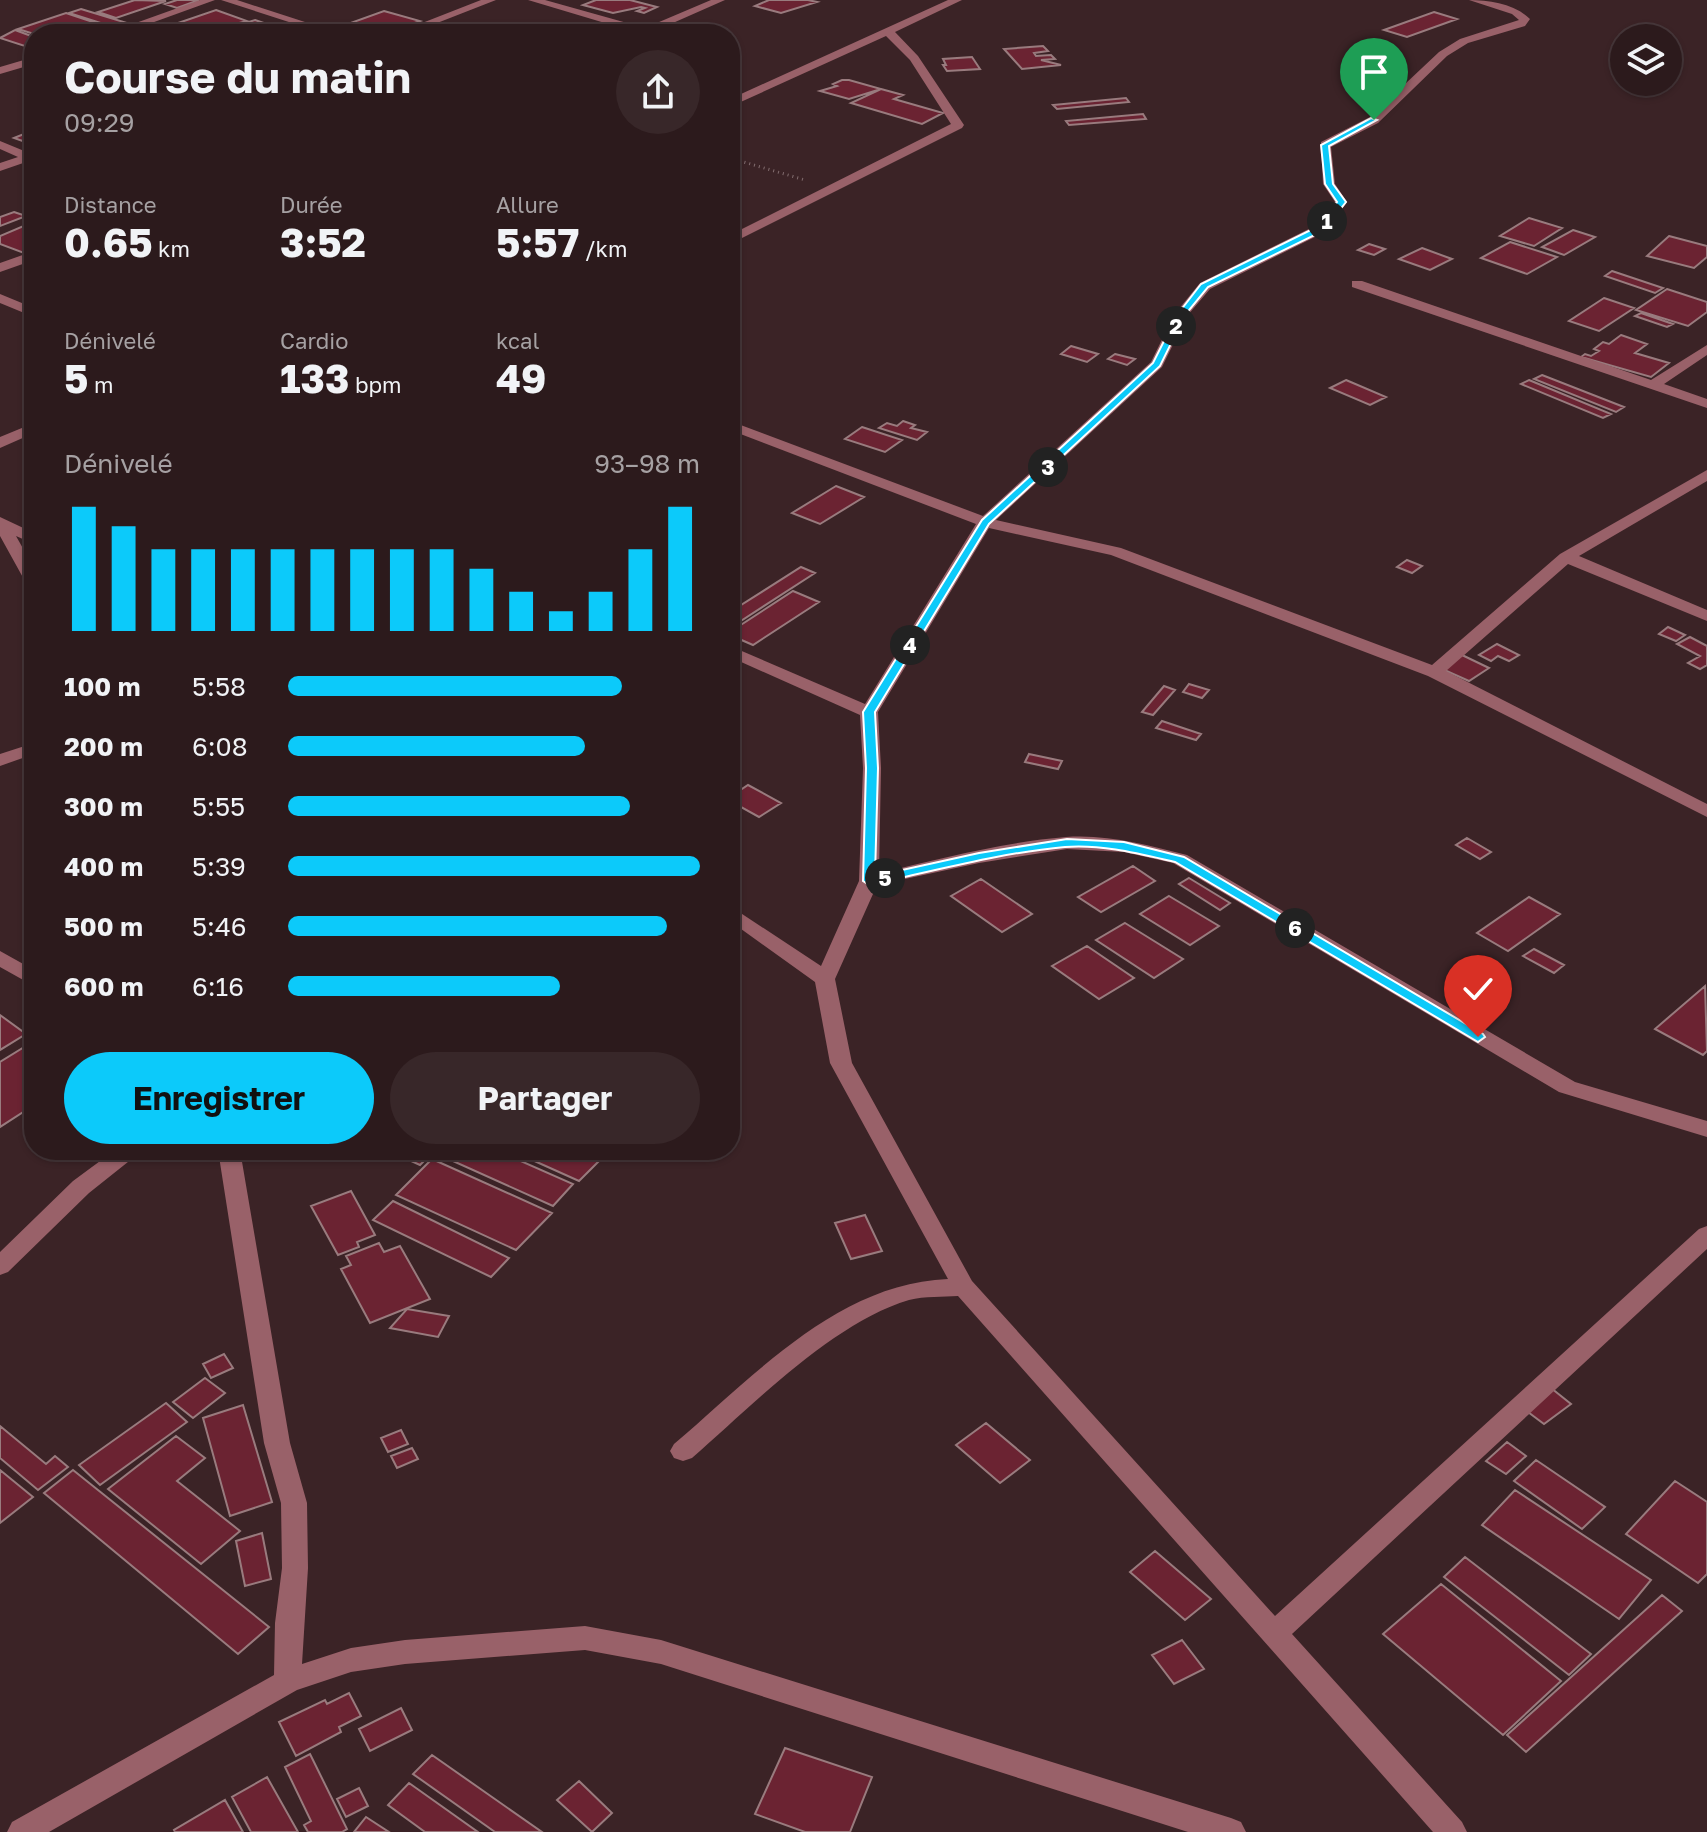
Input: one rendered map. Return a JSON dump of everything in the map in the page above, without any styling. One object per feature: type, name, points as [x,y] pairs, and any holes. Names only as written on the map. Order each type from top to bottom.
[{"type":"street","points":[[139,24],[210,0]]},
{"type":"street","points":[[226,0],[304,24]]},
{"type":"street","points":[[426,24],[491,0]]},
{"type":"street","points":[[533,0],[612,24]]},
{"type":"street","points":[[663,24],[720,0]]},
{"type":"street","points":[[1452,1832],[964,1287],[841,1063],[825,979],[869,881],[872,768],[869,712],[985,522],[1157,364],[1181,315],[1205,286],[1320,229],[1341,202],[1329,184],[1325,145],[1374,120],[1443,54],[1464,41],[1510,28],[1525,19],[1516,12],[1474,0]]},
{"type":"street","points":[[740,98],[952,1]]},
{"type":"street","points":[[740,235],[958,125],[914,58],[887,31]]},
{"type":"street","points":[[0,71],[24,63]]},
{"type":"street","points":[[0,145],[24,155]]},
{"type":"street","points":[[0,167],[24,160]]},
{"type":"street","points":[[0,268],[24,259]]},
{"type":"street","points":[[1357,284],[1707,404]]},
{"type":"street","points":[[0,298],[24,309]]},
{"type":"street","points":[[1655,384],[1707,349]]},
{"type":"street","points":[[740,429],[985,522],[1045,538],[1115,551],[1434,672],[1707,811]]},
{"type":"street","points":[[0,443],[24,432]]},
{"type":"street","points":[[1434,672],[1566,557],[1707,475]]},
{"type":"street","points":[[1,522],[24,534]]},
{"type":"street","points":[[1,522],[24,565]]},
{"type":"street","points":[[1566,557],[1707,616]]},
{"type":"street","points":[[740,655],[869,712]]},
{"type":"street","points":[[0,760],[24,752]]},
{"type":"street","points":[[869,881],[979,857],[1067,843],[1124,846],[1180,859],[1567,1087],[1707,1129]]},
{"type":"street","points":[[740,919],[825,979]]},
{"type":"street","points":[[0,958],[24,973]]},
{"type":"street","points":[[0,1266],[115,1160]]},
{"type":"street","points":[[231,1160],[277,1443],[294,1503],[295,1568],[288,1681]]},
{"type":"street","points":[[1274,1634],[1707,1235]]},
{"type":"street","points":[[683,1451],[796,1357],[853,1316],[905,1292],[964,1287]]},
{"type":"street","points":[[22,1832],[288,1681],[351,1660],[405,1652],[585,1638],[661,1652],[1231,1832]]},
{"type":"path","points":[[740,161],[833,188]]},
{"type":"building","points":[[135,0],[166,1],[116,18],[98,12]]},
{"type":"building","points":[[177,0],[199,0],[177,8],[165,4]]},
{"type":"building","points":[[596,0],[630,0],[657,7],[644,13],[637,11],[645,8],[641,7],[613,13],[583,5]]},
{"type":"building","points":[[769,0],[817,2],[781,13],[755,6]]},
{"type":"building","points":[[81,9],[127,23],[104,24],[69,13]]},
{"type":"building","points":[[216,10],[247,21],[235,24],[181,22]]},
{"type":"building","points":[[384,11],[420,21],[412,24],[348,24]]},
{"type":"building","points":[[1434,12],[1457,19],[1407,37],[1384,30]]},
{"type":"building","points":[[66,13],[96,23],[93,24],[33,24]]},
{"type":"building","points":[[255,20],[267,24],[242,24]]},
{"type":"building","points":[[15,30],[24,33],[24,46],[0,38]]},
{"type":"building","points":[[1043,46],[1048,51],[1034,53],[1036,56],[1051,55],[1055,59],[1041,60],[1061,65],[1022,69],[1004,49]]},
{"type":"building","points":[[972,57],[980,69],[947,71],[943,65],[946,65],[943,59]]},
{"type":"building","points":[[842,80],[881,89],[849,99],[820,91],[837,86],[833,84]]},
{"type":"building","points":[[881,89],[903,95],[894,99],[943,113],[922,124],[851,103]]},
{"type":"building","points":[[1126,98],[1129,102],[1057,109],[1053,105]]},
{"type":"building","points":[[1143,114],[1146,119],[1069,125],[1066,121]]},
{"type":"building","points":[[14,212],[24,215],[0,226],[0,217]]},
{"type":"building","points":[[1529,218],[1562,228],[1534,246],[1500,236]]},
{"type":"building","points":[[24,226],[24,253],[0,244],[0,236]]},
{"type":"building","points":[[1573,230],[1595,237],[1564,255],[1542,247]]},
{"type":"building","points":[[1669,236],[1707,246],[1707,257],[1694,268],[1647,256]]},
{"type":"building","points":[[1510,242],[1557,257],[1527,274],[1481,258]]},
{"type":"building","points":[[1369,244],[1385,249],[1374,255],[1358,250]]},
{"type":"building","points":[[1422,248],[1452,259],[1430,270],[1399,259]]},
{"type":"building","points":[[1612,271],[1663,288],[1655,293],[1605,276]]},
{"type":"building","points":[[1667,289],[1707,302],[1707,312],[1688,326],[1636,310]]},
{"type":"building","points":[[1604,298],[1634,308],[1599,331],[1569,321]]},
{"type":"building","points":[[1641,313],[1673,324],[1667,327],[1635,316]]},
{"type":"building","points":[[1621,335],[1647,344],[1635,353],[1669,363],[1651,377],[1581,357],[1585,354],[1591,356],[1599,351],[1594,349],[1603,342],[1609,344]]},
{"type":"building","points":[[1071,346],[1098,354],[1087,362],[1061,354]]},
{"type":"building","points":[[1115,354],[1135,359],[1127,365],[1108,359]]},
{"type":"building","points":[[1542,375],[1624,407],[1616,412],[1534,379]]},
{"type":"building","points":[[1346,380],[1386,397],[1370,405],[1330,388]]},
{"type":"building","points":[[1529,380],[1611,414],[1603,418],[1521,384]]},
{"type":"building","points":[[903,421],[915,425],[911,428],[927,432],[917,440],[879,428],[887,423],[897,426]]},
{"type":"building","points":[[862,427],[902,440],[885,452],[845,439]]},
{"type":"building","points":[[836,486],[864,497],[820,524],[792,513]]},
{"type":"building","points":[[1407,560],[1422,566],[1412,573],[1397,567]]},
{"type":"building","points":[[801,567],[815,573],[740,622],[740,606]]},
{"type":"building","points":[[793,591],[819,602],[753,645],[740,639],[740,625]]},
{"type":"building","points":[[1668,627],[1685,635],[1676,641],[1659,634]]},
{"type":"building","points":[[1690,637],[1707,646],[1707,665],[1700,669],[1688,663],[1700,656],[1677,644]]},
{"type":"building","points":[[1497,644],[1519,655],[1509,661],[1498,656],[1491,661],[1479,655]]},
{"type":"building","points":[[1462,655],[1489,668],[1469,681],[1442,669]]},
{"type":"building","points":[[1189,684],[1209,690],[1202,698],[1183,692]]},
{"type":"building","points":[[1164,686],[1175,690],[1153,715],[1142,712]]},
{"type":"building","points":[[1162,721],[1201,734],[1196,740],[1156,728]]},
{"type":"building","points":[[1029,754],[1062,761],[1058,769],[1025,762]]},
{"type":"building","points":[[748,785],[781,803],[759,817],[740,807],[740,790]]},
{"type":"building","points":[[1467,838],[1491,852],[1480,859],[1456,845]]},
{"type":"building","points":[[1133,866],[1155,881],[1101,912],[1078,897]]},
{"type":"building","points":[[1189,878],[1230,903],[1220,910],[1179,884]]},
{"type":"building","points":[[981,879],[1032,914],[1002,932],[951,896]]},
{"type":"building","points":[[1169,896],[1219,926],[1190,945],[1140,914]]},
{"type":"building","points":[[1529,897],[1560,914],[1508,951],[1477,933]]},
{"type":"building","points":[[1125,923],[1183,959],[1154,978],[1096,940]]},
{"type":"building","points":[[1087,946],[1134,978],[1099,999],[1052,966]]},
{"type":"building","points":[[1534,949],[1564,965],[1554,973],[1523,956]]},
{"type":"building","points":[[1705,986],[1707,1051],[1703,1055],[1655,1029]]},
{"type":"building","points":[[0,1015],[24,1035],[0,1050]]},
{"type":"building","points":[[24,1047],[24,1111],[0,1127],[0,1062]]},
{"type":"building","points":[[434,1160],[552,1213],[516,1250],[396,1195]]},
{"type":"building","points":[[451,1160],[519,1160],[573,1184],[553,1206]]},
{"type":"building","points":[[532,1160],[599,1161],[579,1181]]},
{"type":"building","points":[[351,1191],[375,1235],[357,1242],[359,1247],[338,1255],[311,1206]]},
{"type":"building","points":[[393,1201],[509,1258],[491,1277],[373,1220]]},
{"type":"building","points":[[865,1215],[882,1251],[851,1259],[835,1223]]},
{"type":"building","points":[[379,1243],[384,1252],[400,1246],[430,1299],[370,1323],[341,1269],[351,1265],[346,1256]]},
{"type":"building","points":[[407,1309],[449,1316],[438,1337],[390,1328]]},
{"type":"building","points":[[224,1354],[233,1368],[211,1378],[203,1364]]},
{"type":"building","points":[[205,1378],[225,1393],[193,1418],[173,1402]]},
{"type":"building","points":[[1551,1388],[1571,1404],[1544,1424],[1524,1409]]},
{"type":"building","points":[[166,1403],[187,1422],[100,1485],[79,1465]]},
{"type":"building","points":[[243,1405],[272,1502],[230,1516],[203,1418]]},
{"type":"building","points":[[986,1423],[1030,1460],[1000,1483],[956,1445]]},
{"type":"building","points":[[0,1426],[46,1464],[55,1456],[68,1467],[38,1490],[0,1458]]},
{"type":"building","points":[[401,1430],[408,1444],[388,1452],[381,1438]]},
{"type":"building","points":[[176,1436],[205,1458],[177,1481],[240,1531],[201,1564],[108,1489]]},
{"type":"building","points":[[1507,1442],[1526,1456],[1506,1474],[1486,1461]]},
{"type":"building","points":[[412,1448],[418,1459],[397,1468],[391,1456]]},
{"type":"building","points":[[1536,1460],[1605,1507],[1582,1529],[1514,1481]]},
{"type":"building","points":[[0,1470],[33,1497],[0,1523]]},
{"type":"building","points":[[73,1470],[269,1627],[238,1654],[44,1493]]},
{"type":"building","points":[[1675,1481],[1707,1502],[1707,1574],[1698,1583],[1626,1534]]},
{"type":"building","points":[[1515,1490],[1651,1580],[1619,1619],[1482,1525]]},
{"type":"building","points":[[262,1533],[271,1579],[245,1586],[236,1541]]},
{"type":"building","points":[[1155,1551],[1211,1599],[1185,1620],[1130,1572]]},
{"type":"building","points":[[1465,1557],[1591,1654],[1569,1675],[1444,1577]]},
{"type":"building","points":[[1441,1584],[1561,1681],[1503,1735],[1383,1634]]},
{"type":"building","points":[[1662,1595],[1682,1611],[1526,1752],[1507,1735]]},
{"type":"building","points":[[1182,1640],[1204,1669],[1174,1684],[1152,1655]]},
{"type":"building","points":[[349,1693],[361,1716],[339,1727],[341,1732],[296,1756],[279,1722],[325,1700],[327,1704]]},
{"type":"building","points":[[401,1708],[412,1730],[370,1751],[359,1729]]},
{"type":"building","points":[[785,1748],[872,1777],[850,1832],[805,1832],[755,1814]]},
{"type":"building","points":[[310,1754],[347,1829],[342,1832],[308,1832],[304,1825],[311,1821],[285,1767]]},
{"type":"building","points":[[432,1755],[542,1832],[495,1832],[413,1774]]},
{"type":"building","points":[[267,1777],[298,1832],[251,1832],[232,1797]]},
{"type":"building","points":[[579,1781],[612,1813],[592,1832],[557,1800]]},
{"type":"building","points":[[409,1783],[478,1832],[425,1832],[388,1805]]},
{"type":"building","points":[[359,1788],[368,1806],[346,1817],[337,1799]]},
{"type":"building","points":[[225,1800],[243,1832],[175,1832],[174,1830]]},
{"type":"building","points":[[366,1817],[389,1832],[354,1832]]},
{"type":"route","points":[[1374,120],[1325,145],[1324,161],[1329,184],[1341,202],[1320,229],[1205,286],[1181,315],[1157,364],[985,522],[869,712],[872,768],[869,881],[979,857],[1067,843],[1124,846],[1180,859],[1478,1037]]}]
